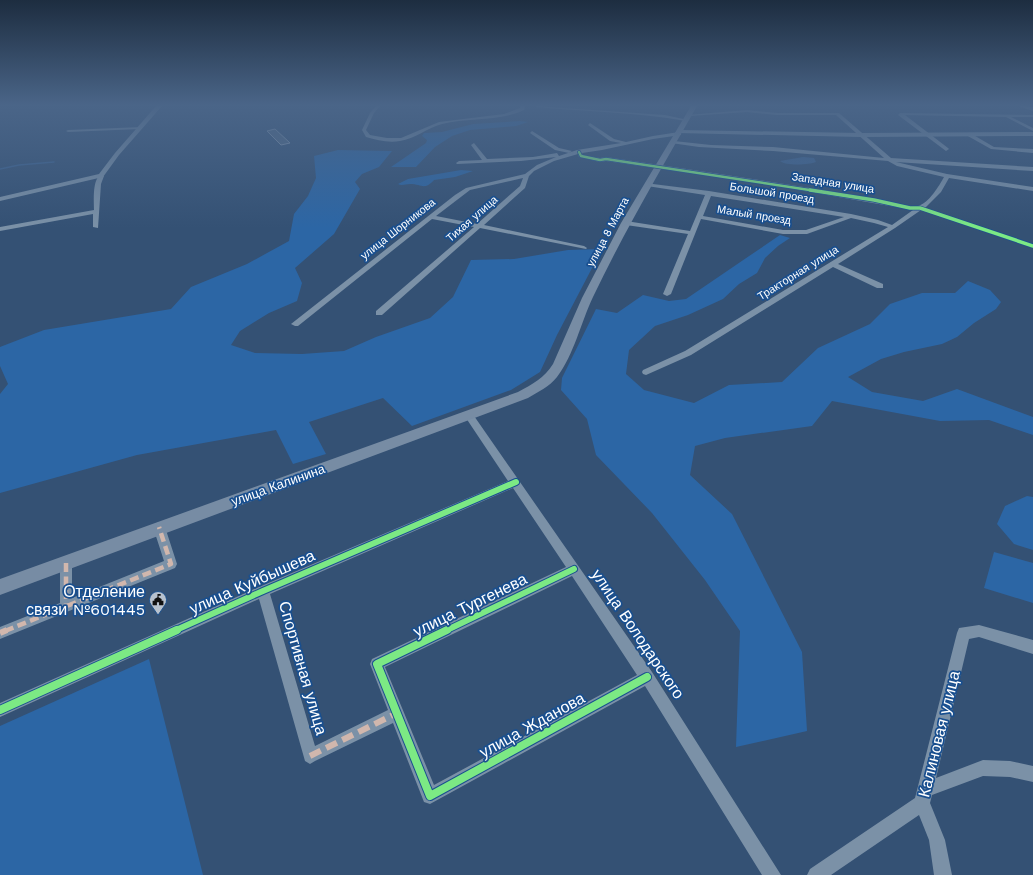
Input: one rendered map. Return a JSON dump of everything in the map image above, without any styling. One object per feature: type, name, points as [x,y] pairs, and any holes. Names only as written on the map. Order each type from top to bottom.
[{"type":"main road","name":"улица 8 Марта","points":[[552,375],[559,364],[587,298],[626,223],[647,184],[671,147]]},
{"type":"main road","name":"улица Калинина","points":[[3,587],[159,527],[469,416],[523,395],[540,386],[552,375]]},
{"type":"street","points":[[96,227],[98,184],[101,176],[123,147]]},
{"type":"street","points":[[475,147],[485,160]]},
{"type":"street","name":"Западная улица","points":[[554,147],[557,149],[577,152],[581,156],[600,160],[606,159],[764,182],[874,200],[910,208],[920,208],[1033,246]]},
{"type":"street","points":[[460,163],[485,160],[518,160],[609,147]]},
{"type":"street","points":[[707,147],[776,150],[890,160],[987,164],[1033,169]]},
{"type":"street","points":[[873,147],[899,165],[947,176],[1033,189]]},
{"type":"street","points":[[991,147],[1033,151]]},
{"type":"street","name":"Тихая улица","points":[[379,313],[523,187],[527,175],[536,168],[549,162],[577,152]]},
{"type":"street","name":"улица Шорникова","points":[[295,324],[468,189],[527,175]]},
{"type":"street","points":[[0,199],[101,176]]},
{"type":"street","name":"Тракторная улица","points":[[646,372],[688,353],[893,227],[920,208],[939,191],[947,176]]},
{"type":"street","name":"Большой проезд","points":[[647,184],[851,216],[876,221],[893,227]]},
{"type":"street","name":"Малый проезд","points":[[667,294],[709,193]]},
{"type":"street","points":[[0,229],[97,211]]},
{"type":"street","name":"Малый проезд","points":[[698,217],[783,232],[807,232],[851,216]]},
{"type":"street","points":[[431,217],[584,248]]},
{"type":"street","points":[[626,223],[692,233]]},
{"type":"street","points":[[833,264],[880,286]]},
{"type":"street","name":"улица Володарского","points":[[469,416],[516,482],[647,677],[772,875]]},
{"type":"street","name":"улица Куйбышева","points":[[0,710],[263,591],[516,482]]},
{"type":"street","points":[[0,633],[171,564],[159,527]]},
{"type":"street","points":[[66,563],[66,607]]},
{"type":"street","name":"улица Тургенева","points":[[397,713],[377,664],[574,569]]},
{"type":"street","name":"Спортивная улица","points":[[263,591],[310,756],[397,713]]},
{"type":"street","name":"Калиновая улица","points":[[816,875],[925,796],[964,633],[979,631],[1033,647]]},
{"type":"street","name":"улица Жданова","points":[[397,713],[430,796],[647,677]]},
{"type":"street","points":[[943,875],[937,840],[925,796],[983,768],[1010,769],[1033,774]]},
{"type":"shaded area","points":[[420,147],[435,147],[416,167],[391,167]]},
{"type":"shaded area","points":[[338,150],[392,151],[379,167],[362,174],[355,182],[360,189],[334,234],[295,268],[302,283],[297,301],[269,313],[240,331],[231,345],[255,353],[302,354],[344,351],[376,337],[430,318],[453,297],[471,260],[514,259],[568,250],[602,249],[557,335],[540,372],[511,390],[412,426],[383,398],[309,422],[326,454],[293,464],[276,430],[137,455],[0,493],[0,394],[8,384],[0,366],[0,347],[44,330],[171,309],[191,287],[247,264],[289,241],[294,214],[308,196],[316,178],[314,156]]},
{"type":"shaded area","points":[[803,157],[814,158],[816,162],[808,164],[787,164],[780,161]]},
{"type":"shaded area","points":[[461,170],[473,171],[455,177],[434,180],[425,186],[398,184],[408,179]]},
{"type":"shaded area","points":[[780,235],[790,238],[778,246],[765,258],[757,273],[739,284],[723,299],[688,315],[655,326],[629,350],[626,374],[644,390],[694,403],[729,385],[782,382],[818,348],[870,324],[890,304],[922,293],[955,293],[968,281],[990,290],[1001,302],[996,309],[974,323],[957,337],[942,344],[904,352],[881,359],[848,377],[872,392],[923,401],[957,389],[1033,417],[1033,435],[989,420],[940,421],[832,401],[812,426],[725,438],[695,446],[690,475],[732,514],[802,652],[807,731],[736,747],[740,631],[705,580],[652,513],[596,455],[587,419],[561,390],[562,378],[596,309],[617,313],[643,295],[669,301],[686,299]]},
{"type":"shaded area","points":[[1027,496],[1033,497],[1033,550],[1014,544],[997,524],[1005,506]]},
{"type":"shaded area","points":[[994,552],[1033,563],[1033,603],[984,588]]},
{"type":"shaded area","points":[[149,659],[203,875],[0,875],[0,726]]},
{"type":"waterway","points":[[0,169],[19,165],[54,162]]},
{"type":"marked path","points":[[0,633],[171,564],[159,527]]},
{"type":"marked path","points":[[66,563],[66,607]]},
{"type":"marked path","points":[[310,756],[397,713]]},
{"type":"cycle path","points":[[579,152],[581,156],[600,160],[606,159],[764,182],[874,200],[910,208],[920,208],[1033,246]]},
{"type":"cycle path","points":[[0,710],[263,591],[516,482]]},
{"type":"cycle path","points":[[574,569],[377,664],[430,796],[647,677]]},
{"type":"place","name":"Отделение связи №601445","points":[[158,615]]}]
